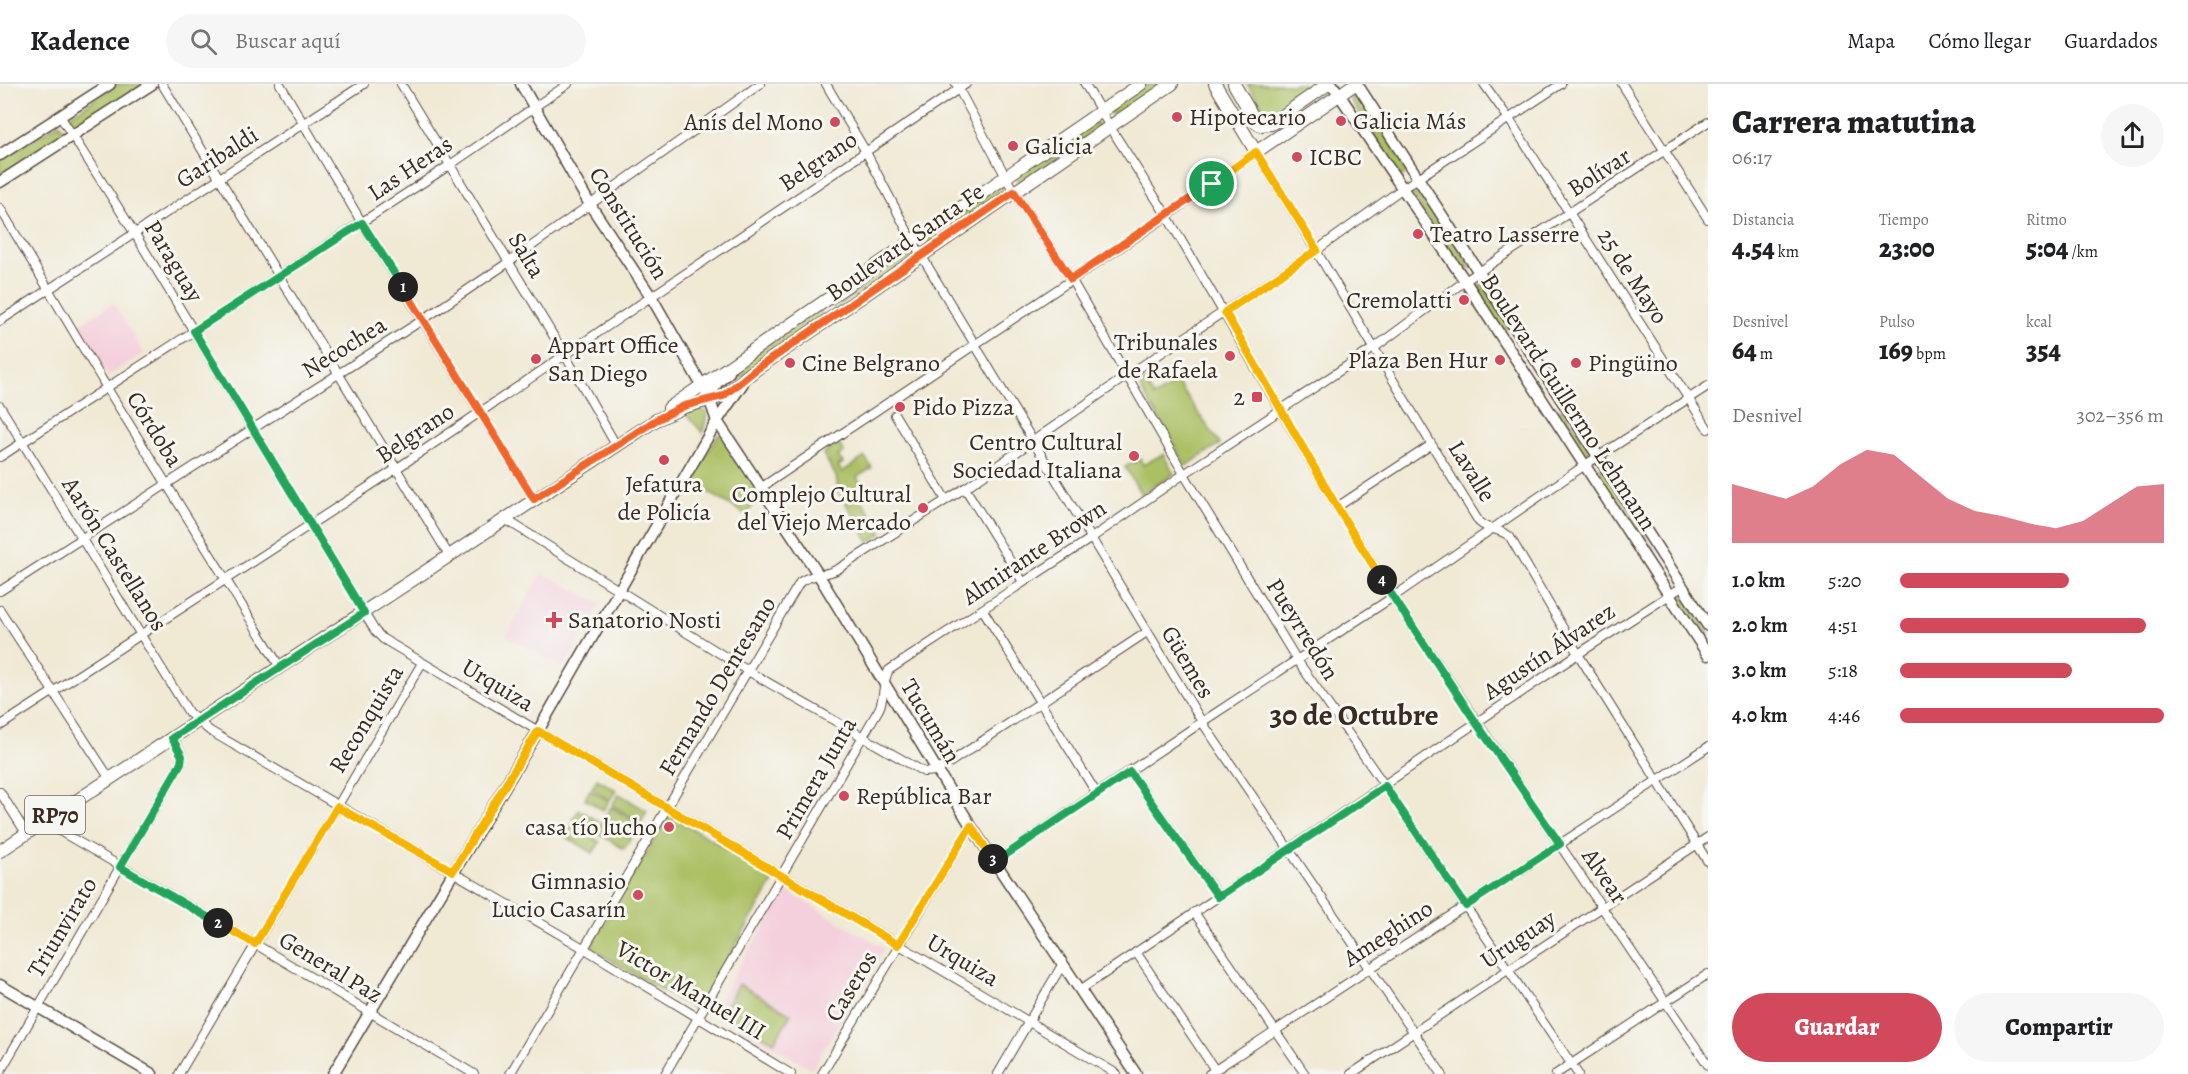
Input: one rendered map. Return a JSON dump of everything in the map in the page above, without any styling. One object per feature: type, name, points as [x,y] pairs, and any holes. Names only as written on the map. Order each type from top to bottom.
[{"type":"main road","name":"Boulevard Santa Fe","points":[[656,420],[701,385],[1141,84]]},
{"type":"main road","name":"Boulevard Santa Fe","points":[[0,851],[656,420],[684,406],[723,396],[750,374],[832,317],[1172,84]]},
{"type":"main road","name":"Lavalle","points":[[1215,84],[1256,152]]},
{"type":"main road","points":[[1234,84],[1260,125],[1270,124],[1333,87],[1356,84]]},
{"type":"main road","points":[[1256,152],[1333,87]]},
{"type":"main road","points":[[823,302],[832,317]]},
{"type":"street","points":[[0,155],[60,116],[97,87],[110,84]]},
{"type":"street","points":[[0,182],[152,84]]},
{"type":"street","points":[[162,84],[450,556]]},
{"type":"street","points":[[280,84],[362,223],[534,499]]},
{"type":"street","name":"Garibaldi","points":[[0,321],[364,84]]},
{"type":"street","name":"Salta","points":[[402,84],[565,355],[617,447]]},
{"type":"street","name":"Constitución","points":[[521,84],[536,106],[589,203],[652,298],[701,385]]},
{"type":"street","name":"Las Heras","points":[[0,457],[362,223],[568,84]]},
{"type":"street","name":"Necochea","points":[[0,591],[424,320],[760,84]]},
{"type":"street","name":"Güemes","points":[[826,84],[866,152],[912,240],[1202,722],[1442,1074]]},
{"type":"street","name":"Alvear","points":[[1085,84],[1225,312],[1337,507],[1393,597],[1708,1065]]},
{"type":"street","name":"Boulevard Guillermo Lehmann","points":[[1356,84],[1518,330],[1708,626]]},
{"type":"street","name":"25 de Mayo","points":[[1484,84],[1509,119],[1708,429]]},
{"type":"street","name":"Fernando Dentesano","points":[[510,1074],[800,582],[811,575],[828,574],[838,569],[965,488],[1128,375],[1317,250],[1403,188],[1561,84]]},
{"type":"street","points":[[1622,84],[1708,219]]},
{"type":"street","name":"Belgrano","points":[[0,726],[396,469],[652,298],[960,86]]},
{"type":"street","name":"Pueyrredón","points":[[960,86],[1014,192],[1071,279],[1184,474],[1297,660],[1385,786],[1578,1074]]},
{"type":"street","name":"Boulevard Guillermo Lehmann","points":[[1333,87],[1465,280],[1708,655]]},
{"type":"street","name":"Paraguay","points":[[60,116],[135,234],[364,613]]},
{"type":"street","name":"Bolívar","points":[[1479,271],[1570,214],[1708,122]]},
{"type":"street","points":[[762,487],[1167,216],[1256,152]]},
{"type":"street","name":"Lavalle","points":[[1256,152],[1479,522],[1491,530],[1504,531],[1510,537],[1578,654],[1708,862]]},
{"type":"street","name":"Córdoba","points":[[0,208],[107,388],[280,667]]},
{"type":"street","name":"Almirante Brown","points":[[885,685],[885,676],[889,670],[1090,539],[1374,348],[1479,271]]},
{"type":"street","points":[[1502,339],[1518,330]]},
{"type":"street","points":[[709,398],[723,377],[754,349]]},
{"type":"street","points":[[333,1074],[621,591],[717,421],[750,374]]},
{"type":"street","name":"Tucumán","points":[[701,385],[709,398],[717,421],[818,574],[971,826],[1136,1074]]},
{"type":"street","points":[[995,862],[1202,722],[1393,597],[1585,465],[1708,386]]},
{"type":"street","points":[[1549,410],[1563,401]]},
{"type":"street","name":"Aarón Castellanos","points":[[0,406],[142,633],[189,713],[197,722]]},
{"type":"street","points":[[896,415],[946,500]]},
{"type":"street","points":[[1337,507],[1431,445]]},
{"type":"street","points":[[965,488],[1023,582]]},
{"type":"street","points":[[505,519],[748,670],[924,772],[937,771],[1147,632]]},
{"type":"street","name":"Agustín Álvarez","points":[[1080,990],[1682,586]]},
{"type":"street","points":[[0,610],[110,779]]},
{"type":"street","points":[[982,610],[1096,794]]},
{"type":"street","name":"Urquiza","points":[[364,613],[383,639],[422,663],[1117,1074]]},
{"type":"street","name":"Reconquista","points":[[179,1074],[422,663]]},
{"type":"street","name":"Primera Junta","points":[[665,1074],[863,738],[883,701],[885,685]]},
{"type":"street","name":"Victor Manuel III","points":[[197,722],[337,807],[453,871],[585,949],[791,1074]]},
{"type":"street","name":"Triunvirato","points":[[0,1072],[181,763],[182,756],[172,738]]},
{"type":"street","name":"Ameghino","points":[[1212,1072],[1708,747]]},
{"type":"street","points":[[1130,772],[1218,897]]},
{"type":"street","points":[[0,792],[26,833]]},
{"type":"street","name":"General Paz","points":[[44,822],[474,1074]]},
{"type":"street","name":"Caseros","points":[[822,1074],[971,826]]},
{"type":"street","name":"Uruguay","points":[[1351,1074],[1708,837]]},
{"type":"street","points":[[1194,912],[1305,1074]]},
{"type":"street","points":[[1136,951],[1212,1072]]},
{"type":"street","points":[[998,1074],[1062,965]]},
{"type":"street","points":[[1556,1074],[1708,974]]},
{"type":"street","points":[[0,985],[152,1074]]},
{"type":"shaded area","points":[[113,303],[144,353],[108,376],[77,326]]},
{"type":"shaded area","name":"Sanatorio Nosti","points":[[542,573],[601,604],[564,668],[506,636]]},
{"type":"shaded area","points":[[785,890],[884,948],[812,1069],[713,1011]]},
{"type":"green space","points":[[118,84],[145,84],[77,128],[69,116]]},
{"type":"green space","points":[[1148,84],[1164,84],[1114,118],[1109,111]]},
{"type":"green space","points":[[1247,84],[1313,84],[1267,114]]},
{"type":"green space","points":[[1357,93],[1409,171],[1401,177],[1349,98]]},
{"type":"green space","points":[[1095,121],[1100,128],[1020,183],[1015,175]]},
{"type":"green space","points":[[59,123],[66,133],[0,176],[0,160]]},
{"type":"green space","points":[[1001,185],[1006,193],[927,247],[922,240]]},
{"type":"green space","points":[[1420,188],[1471,267],[1463,272],[1412,194]]},
{"type":"green space","points":[[909,249],[914,256],[835,310],[830,303]]},
{"type":"green space","points":[[1482,284],[1510,326],[1502,331],[1474,289]]},
{"type":"green space","points":[[819,310],[824,317],[724,390],[722,389],[721,384],[744,361]]},
{"type":"green space","points":[[1142,378],[1154,397],[1177,382],[1220,444],[1186,466],[1137,382]]},
{"type":"green space","points":[[700,407],[707,413],[703,433],[684,412]]},
{"type":"green space","points":[[1563,408],[1591,452],[1583,457],[1555,413]]},
{"type":"green space","points":[[718,435],[724,435],[762,488],[747,515],[691,482]]},
{"type":"green space","points":[[839,444],[844,452],[838,456],[843,463],[838,466],[842,472],[865,457],[872,468],[857,477],[866,493],[860,497],[882,533],[869,542],[838,490],[836,476],[823,454]]},
{"type":"green space","points":[[1163,454],[1174,474],[1141,494],[1125,467],[1140,459],[1143,465]]},
{"type":"green space","points":[[1601,467],[1674,581],[1666,586],[1593,472]]},
{"type":"green space","points":[[1683,595],[1708,632],[1708,650],[1676,600]]},
{"type":"green space","points":[[597,779],[616,790],[610,800],[592,788]]},
{"type":"green space","points":[[590,790],[609,801],[603,810],[585,799]]},
{"type":"green space","points":[[619,794],[647,811],[641,823],[612,805]]},
{"type":"green space","points":[[611,807],[639,824],[632,836],[604,818]]},
{"type":"green space","points":[[579,810],[598,821],[592,830],[573,819]]},
{"type":"green space","points":[[669,815],[776,877],[697,1011],[590,948]]},
{"type":"green space","points":[[603,821],[631,838],[624,849],[596,832]]},
{"type":"green space","points":[[572,825],[600,842],[593,853],[565,836]]},
{"type":"green space","points":[[739,984],[791,1014],[774,1042],[722,1012]]},
{"type":"place","name":"Hipotecario","points":[[1177,117]]},
{"type":"place","name":"Galicia Más","points":[[1341,121]]},
{"type":"place","name":"Anís del Mono","points":[[835,122]]},
{"type":"place","name":"Galicia","points":[[1013,146]]},
{"type":"place","name":"ICBC","points":[[1297,157]]},
{"type":"place","name":"Teatro Lasserre","points":[[1418,234]]},
{"type":"place","name":"Cremolatti","points":[[1464,300]]},
{"type":"place","name":"Tribunales de Rafaela","points":[[1230,356]]},
{"type":"place","name":"Appart Office San Diego","points":[[536,359]]},
{"type":"place","name":"Plaza Ben Hur","points":[[1500,360]]},
{"type":"place","name":"Cine Belgrano","points":[[790,363]]},
{"type":"place","name":"Pingüino","points":[[1576,363]]},
{"type":"place","name":"2","points":[[1257,397]]},
{"type":"place","name":"Pido Pizza","points":[[900,407]]},
{"type":"place","name":"Centro Cultural Sociedad Italiana","points":[[1134,456]]},
{"type":"place","name":"Jefatura de Policía","points":[[664,460]]},
{"type":"place","name":"Complejo Cultural del Viejo Mercado","points":[[923,508]]},
{"type":"place","name":"Sanatorio Nosti","points":[[554,620]]},
{"type":"place","name":"República Bar","points":[[844,796]]},
{"type":"place","name":"casa tío lucho","points":[[669,827]]},
{"type":"place","name":"Gimnasio Lucio Casarín","points":[[638,895]]},
{"type":"district","name":"30 de Octubre","points":[[1354,715]]},
{"type":"route","points":[[1256,152],[1317,250],[1225,312],[1337,507],[1393,597],[1560,844],[1466,906],[1385,786],[1218,897],[1130,772],[995,862],[971,826],[898,945],[538,731],[453,871],[337,807],[255,944],[120,867],[181,763],[180,750],[172,738],[364,613],[194,331],[362,223],[534,499],[656,420],[684,406],[723,396],[731,391],[755,370],[1014,192],[1071,279],[1212,184],[1256,152]]}]
